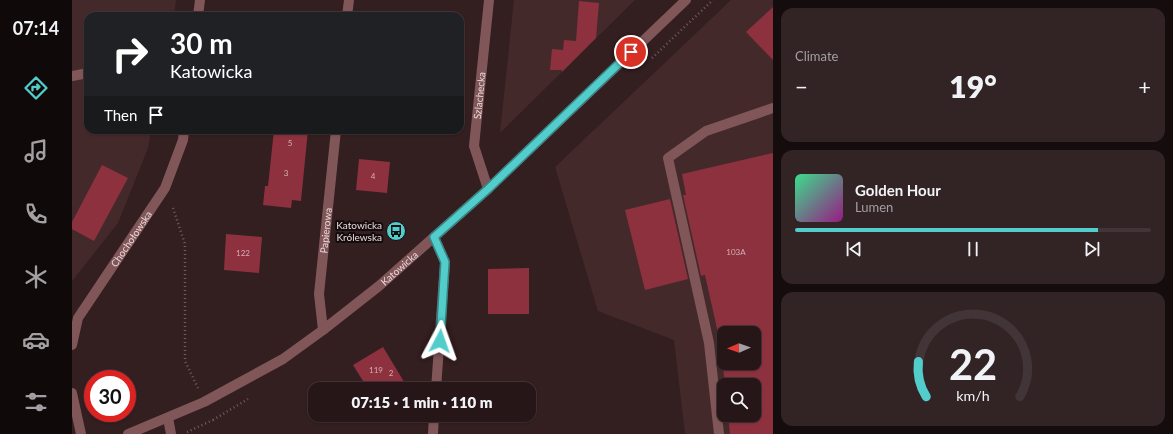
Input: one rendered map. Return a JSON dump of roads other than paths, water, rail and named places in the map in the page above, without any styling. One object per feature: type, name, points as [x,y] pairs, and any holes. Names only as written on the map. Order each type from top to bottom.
[{"type":"street","points":[[198,12],[200,0]]},
{"type":"street","points":[[348,12],[349,0]]},
{"type":"street","name":"Szlachecka","points":[[488,189],[474,146],[489,0]]},
{"type":"street","name":"Katowicka","points":[[128,434],[204,402],[283,359],[323,330],[379,286],[488,189],[686,0]]},
{"type":"street","points":[[72,76],[84,74]]},
{"type":"street","points":[[719,434],[709,343],[668,158],[706,130],[773,108]]},
{"type":"street","name":"Chochołowska","points":[[72,342],[78,318],[165,188],[183,140],[184,134]]},
{"type":"street","name":"Papierowa","points":[[323,330],[319,294],[336,134]]},
{"type":"street","points":[[434,237],[445,262],[436,382]]},
{"type":"street","points":[[72,393],[81,434]]},
{"type":"street","points":[[168,418],[171,434]]},
{"type":"street","points":[[433,434],[434,422]]},
{"type":"place","name":"Katowicka Królewska","points":[[396,231]]}]
